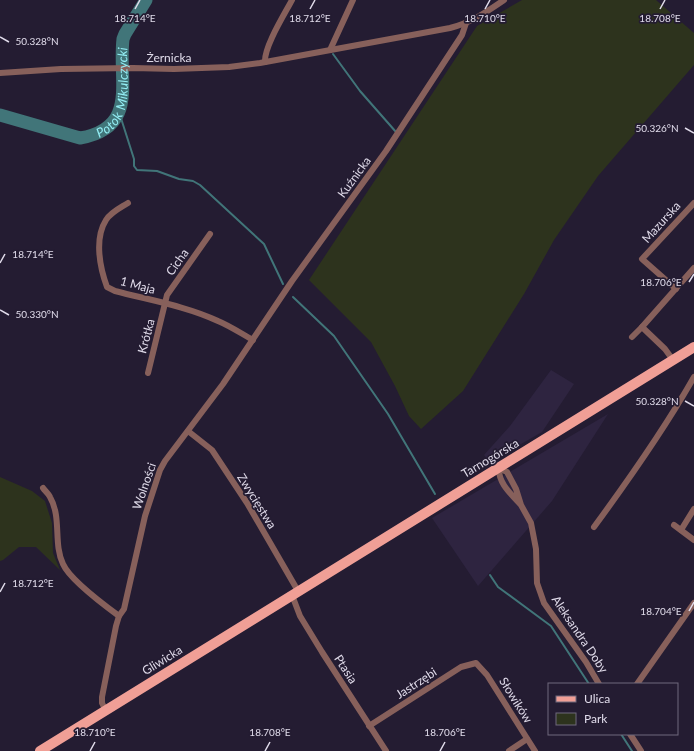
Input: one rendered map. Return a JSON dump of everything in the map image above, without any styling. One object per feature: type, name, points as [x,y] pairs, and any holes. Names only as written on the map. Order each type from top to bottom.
[{"type":"main road","name":"Tarnogórska","points":[[295,593],[693,349]]},
{"type":"main road","name":"Gliwicka","points":[[40,751],[295,593]]},
{"type":"street","points":[[265,62],[269,44],[292,0]]},
{"type":"street","points":[[330,50],[353,0]]},
{"type":"street","name":"Żernicka","points":[[0,73],[110,68],[229,67],[265,62],[450,28],[466,23],[484,14],[504,0]]},
{"type":"street","name":"Kuźnicka","points":[[253,340],[292,281],[386,151],[461,37],[466,23]]},
{"type":"street","name":"1 Maja","points":[[128,203],[109,216],[105,221],[100,234],[99,249],[102,274],[107,287],[115,291],[166,303],[219,321],[253,340]]},
{"type":"street","name":"Mazurska","points":[[676,289],[642,259],[694,203]]},
{"type":"street","name":"Cicha","points":[[166,303],[167,295],[210,234]]},
{"type":"street","points":[[632,337],[694,268]]},
{"type":"street","name":"Krótka","points":[[148,373],[166,303]]},
{"type":"street","points":[[642,327],[665,349],[673,360]]},
{"type":"street","name":"Wolności","points":[[106,711],[102,703],[102,697],[111,647],[119,616],[124,609],[145,516],[160,470],[165,461],[223,384],[253,340]]},
{"type":"street","points":[[594,528],[666,425],[694,377]]},
{"type":"street","name":"Zwycięstwa","points":[[188,431],[212,450],[247,503],[295,593]]},
{"type":"street","name":"Aleksandra Doby","points":[[499,468],[499,477],[510,494],[521,505],[531,523],[534,536],[537,583],[544,603],[586,662],[598,683]]},
{"type":"street","points":[[43,488],[50,497],[56,515],[58,550],[63,565],[70,575],[119,616]]},
{"type":"street","points":[[681,530],[694,509]]},
{"type":"street","points":[[674,525],[694,540]]},
{"type":"street","name":"Ptasia","points":[[295,593],[300,616],[386,751]]},
{"type":"street","points":[[638,683],[694,604]]},
{"type":"street","name":"Jastrzębi","points":[[369,726],[461,667],[476,663]]},
{"type":"street","name":"Słowików","points":[[476,663],[487,675],[535,751]]},
{"type":"street","points":[[631,735],[641,751]]},
{"type":"street","points":[[509,751],[527,739]]},
{"type":"shaded area","points":[[551,370],[574,384],[542,432],[490,462],[484,455],[510,426]]},
{"type":"shaded area","points":[[608,414],[552,501],[478,586],[432,518]]},
{"type":"green space","points":[[522,0],[656,0],[694,33],[694,65],[598,176],[554,240],[524,294],[463,391],[421,429],[409,416],[395,386],[371,342],[309,280],[477,26]]},
{"type":"green space","points":[[0,477],[32,491],[45,501],[52,523],[53,553],[60,570],[36,547],[19,547],[0,561]]},
{"type":"waterway","name":"Potok Mikulczycki","points":[[0,115],[80,138],[99,133],[111,124],[118,113],[122,100],[123,39],[146,0]]},
{"type":"waterway","points":[[333,54],[360,91],[396,132]]},
{"type":"waterway","points":[[119,112],[134,159],[134,166],[137,170],[157,171],[179,179],[193,181],[200,185],[264,244],[283,284]]},
{"type":"waterway","points":[[293,297],[334,336],[388,414],[435,494]]},
{"type":"waterway","points":[[490,575],[498,587],[551,626],[588,683]]},
{"type":"waterway","points":[[622,735],[632,751]]}]
